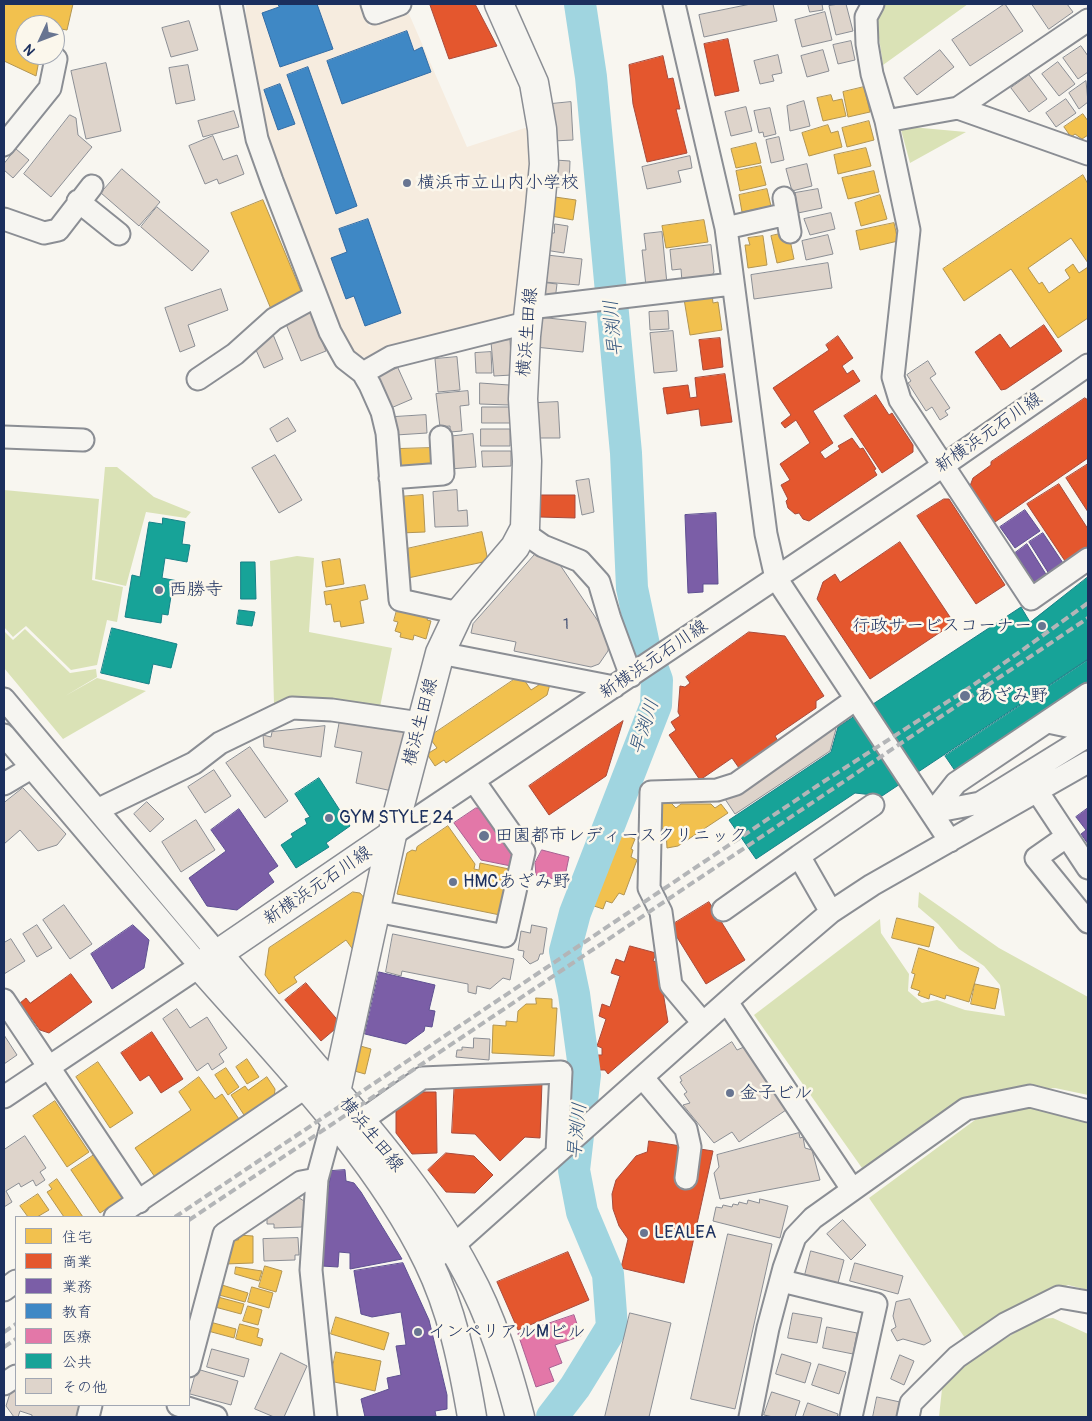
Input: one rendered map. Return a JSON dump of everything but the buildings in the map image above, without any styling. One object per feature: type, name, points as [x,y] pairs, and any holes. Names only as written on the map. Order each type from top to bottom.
[{"type":"main road","name":"横浜生田線","points":[[499,4],[534,83],[542,129],[544,164],[528,315],[523,399],[527,513],[523,532],[515,547],[459,613],[440,653],[392,835],[336,1092],[417,1192],[453,1246],[476,1289],[492,1329],[508,1370],[520,1417]]},
{"type":"main road","name":"新横浜元石川線","points":[[209,960],[392,835]]},
{"type":"main road","name":"横浜生田線","points":[[209,960],[386,1191],[409,1225],[428,1262],[445,1302],[457,1342],[472,1417]]},
{"type":"main road","points":[[209,960],[336,1092]]},
{"type":"street","points":[[231,4],[257,138],[330,332],[345,359],[363,373],[382,412],[387,433],[400,600],[459,613]]},
{"type":"street","points":[[372,4],[375,13],[400,4]]},
{"type":"street","points":[[674,4],[726,228],[766,534],[776,578],[933,812],[950,841]]},
{"type":"street","points":[[873,4],[866,17],[865,31],[872,74],[886,121],[909,230],[893,377],[900,400],[1031,599],[1088,559]]},
{"type":"street","points":[[886,121],[958,108],[1088,20]]},
{"type":"street","points":[[4,145],[50,88],[55,65]]},
{"type":"street","points":[[958,108],[1088,154]]},
{"type":"street","points":[[4,219],[44,234],[58,230],[85,193],[119,234]]},
{"type":"street","points":[[726,228],[787,215]]},
{"type":"street","points":[[363,373],[391,357],[528,315],[598,300],[732,284]]},
{"type":"street","points":[[198,379],[235,354],[274,319],[316,296]]},
{"type":"street","name":"新横浜元石川線","points":[[392,835],[776,578],[1088,365]]},
{"type":"street","points":[[390,478],[443,474],[441,437]]},
{"type":"street","points":[[4,438],[83,440]]},
{"type":"street","points":[[440,653],[626,679],[599,582],[580,560],[543,546],[523,532]]},
{"type":"street","points":[[933,812],[956,783],[1088,694]]},
{"type":"street","points":[[4,699],[97,810],[209,960]]},
{"type":"street","points":[[703,1023],[671,985],[661,912],[649,888],[651,792],[717,790],[736,784],[856,699]]},
{"type":"street","points":[[97,810],[194,763],[220,743],[292,708],[332,710],[420,723]]},
{"type":"street","points":[[1048,722],[1068,726],[1088,714]]},
{"type":"street","points":[[4,735],[31,768],[209,960]]},
{"type":"street","points":[[933,812],[980,803],[1085,738]]},
{"type":"street","points":[[428,1262],[453,1246],[726,1002],[831,912],[1088,762]]},
{"type":"street","points":[[4,784],[31,768]]},
{"type":"street","points":[[376,912],[505,936],[524,852],[474,781]]},
{"type":"street","points":[[1036,791],[1088,868]]},
{"type":"street","points":[[723,910],[873,805]]},
{"type":"street","points":[[1066,837],[1036,858],[1088,922]]},
{"type":"street","points":[[799,856],[831,912]]},
{"type":"street","name":"新横浜元石川線","points":[[4,1097],[209,960]]},
{"type":"street","points":[[4,1000],[139,1202]]},
{"type":"street","points":[[726,1002],[852,1189]]},
{"type":"street","points":[[361,1121],[422,1078],[561,1072],[558,1152]]},
{"type":"street","points":[[643,1078],[686,1129],[690,1147],[686,1178]]},
{"type":"street","points":[[117,1216],[306,1087]]},
{"type":"street","points":[[750,1417],[768,1328],[795,1236],[813,1218],[966,1109],[1030,1096],[1088,1111]]},
{"type":"street","points":[[326,1417],[311,1270],[317,1179],[332,1120]]},
{"type":"street","points":[[190,1362],[224,1234],[301,1182],[317,1179]]},
{"type":"street","points":[[782,1281],[876,1304],[850,1417]]},
{"type":"street","points":[[4,1290],[15,1283]]},
{"type":"street","points":[[908,1417],[911,1403],[957,1357],[1005,1324],[1059,1297],[1088,1302]]},
{"type":"street","points":[[4,1384],[15,1377]]},
{"type":"street","points":[[181,1406],[216,1417]]},
{"type":"shaded area","name":"横浜市立山内小学校","points":[[246,4],[363,4],[369,26],[409,14],[467,147],[531,126],[532,166],[515,319],[383,350],[367,358],[355,354],[320,285],[268,141],[246,21]]},
{"type":"green space","points":[[874,4],[968,4],[883,65]]},
{"type":"green space","points":[[900,126],[966,132],[910,163]]},
{"type":"green space","points":[[105,467],[117,467],[154,497],[191,512],[186,518],[146,512],[126,586],[95,579]]},
{"type":"green space","points":[[4,490],[99,499],[92,580],[123,587],[117,622],[107,620],[97,665],[71,670],[26,626],[13,637],[4,627]]},
{"type":"green space","points":[[297,556],[314,558],[309,632],[392,648],[380,707],[283,700],[274,704],[270,561]]},
{"type":"green space","points":[[25,629],[70,673],[96,669],[97,677],[65,696],[97,678],[146,691],[63,739],[4,668],[4,631],[13,640]]},
{"type":"green space","points":[[919,892],[999,948],[1088,997],[1088,1095],[1055,1088],[971,1097],[862,1168],[754,1015],[880,919],[881,933],[909,974],[908,991],[922,1003],[937,1000],[965,1010],[1005,1016],[1000,985],[984,966],[959,949],[938,924],[918,907]]},
{"type":"green space","points":[[1028,1106],[1088,1121],[1088,1290],[1068,1285],[1000,1315],[965,1338],[869,1198],[975,1120]]},
{"type":"green space","points":[[1053,1318],[1088,1334],[1088,1417],[939,1417],[942,1389],[949,1374],[1037,1319]]},
{"type":"waterway","name":"早渕川","points":[[552,1417],[575,1387],[612,1327],[608,1274],[582,1212],[574,1170],[585,1075],[574,994],[565,951],[575,913],[656,705],[657,680],[644,645],[632,588],[626,453],[591,77],[580,4]]},
{"type":"railway","points":[[176,1216],[823,782],[972,686],[1088,603]]},
{"type":"railway","points":[[190,1219],[1088,618]]},
{"type":"railway","points":[[4,1332],[15,1325]]},
{"type":"railway","points":[[4,1347],[15,1340]]},
{"type":"place","name":"横浜市立山内小学校","points":[[407,183]]},
{"type":"place","name":"西勝寺","points":[[159,590]]},
{"type":"place","name":"行政サービスコーナー","points":[[1042,626]]},
{"type":"place","name":"あざみ野","points":[[965,696]]},
{"type":"place","name":"GYM STYLE 24","points":[[329,818]]},
{"type":"place","name":"田園都市レディースクリニック","points":[[484,836]]},
{"type":"place","name":"HMCあざみ野","points":[[453,882]]},
{"type":"place","name":"金子ビル","points":[[730,1093]]},
{"type":"place","name":"LEALEA","points":[[644,1233]]},
{"type":"place","name":"インペリアルMビル","points":[[418,1332]]}]
